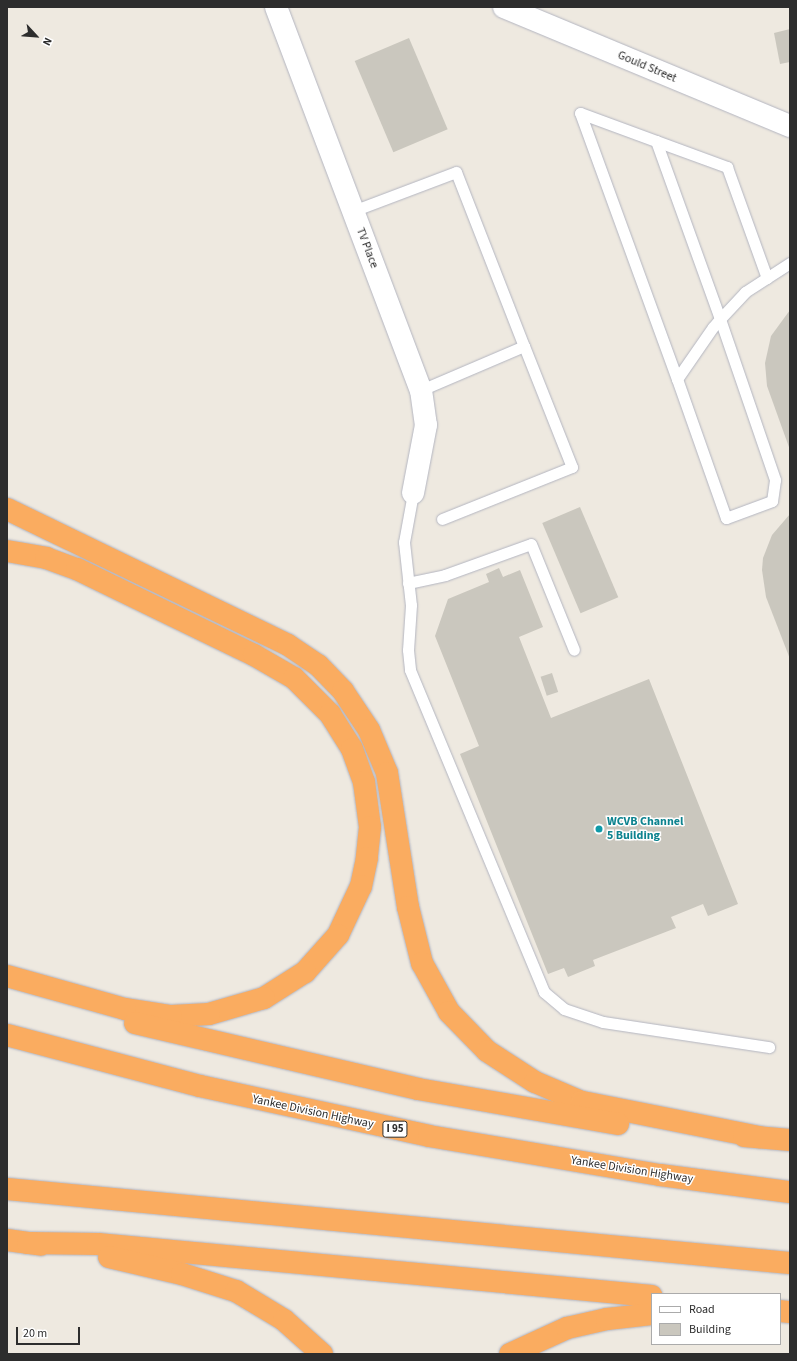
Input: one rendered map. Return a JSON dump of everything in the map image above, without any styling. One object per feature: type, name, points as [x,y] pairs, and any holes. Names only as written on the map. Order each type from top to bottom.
[{"type":"highway","points":[[7,509],[288,646],[318,665],[340,686],[367,725],[387,772],[408,907],[422,963],[449,1012],[487,1051],[535,1082],[582,1102],[759,1137]]},
{"type":"highway","points":[[7,551],[46,558],[84,572],[254,655],[294,678],[326,709],[352,749],[364,782],[370,827],[367,858],[361,886],[338,935],[305,972],[264,998],[210,1014],[171,1016],[125,1009],[7,976]]},
{"type":"highway","points":[[7,987],[206,1041],[418,1089],[599,1121],[685,1133],[790,1140]]},
{"type":"highway","name":"Yankee Division Highway","points":[[7,1036],[200,1086],[422,1135],[660,1175],[790,1192]]},
{"type":"highway","points":[[7,1188],[790,1262]]},
{"type":"highway","points":[[17,1242],[98,1244],[651,1296]]},
{"type":"highway","points":[[17,1242],[160,1268],[228,1288],[275,1314],[322,1354]]},
{"type":"highway","points":[[510,1354],[567,1328],[607,1319],[651,1314]]},
{"type":"street","name":"TV Place","points":[[276,7],[421,390],[426,413],[425,436],[413,493]]},
{"type":"street","name":"Gould Street","points":[[504,7],[790,126]]},
{"type":"lane","points":[[656,141],[720,319],[775,480],[772,501],[726,518],[580,113],[727,167],[767,278]]},
{"type":"lane","points":[[353,211],[456,172],[572,467],[442,519]]},
{"type":"lane","points":[[677,379],[720,319],[744,292],[790,263]]},
{"type":"lane","points":[[421,390],[524,346]]},
{"type":"lane","points":[[413,493],[404,542],[411,610],[408,650],[410,670],[544,992],[564,1009],[603,1022],[768,1047]]},
{"type":"lane","points":[[408,583],[445,576],[532,544],[574,650]]},
{"type":"building","points":[[790,29],[790,62],[780,64],[774,33]]},
{"type":"building","points":[[409,38],[448,129],[393,152],[355,61]]},
{"type":"building","points":[[790,310],[790,450],[767,386],[765,363],[771,336]]},
{"type":"building","points":[[580,507],[618,597],[581,613],[542,523]]},
{"type":"building","points":[[790,514],[790,659],[766,597],[762,570],[763,558],[772,535]]},
{"type":"building","name":"WCVB Channel 5 Building","points":[[499,568],[503,577],[520,570],[543,627],[519,637],[551,718],[649,679],[738,904],[708,916],[703,904],[671,917],[676,928],[593,960],[595,966],[568,977],[564,968],[548,974],[460,754],[479,746],[435,636],[448,599],[489,582],[486,574]]},
{"type":"building","points":[[552,673],[558,692],[547,696],[541,677]]},
{"type":"place","name":"WCVB Channel 5 Building","points":[[599,829]]}]
